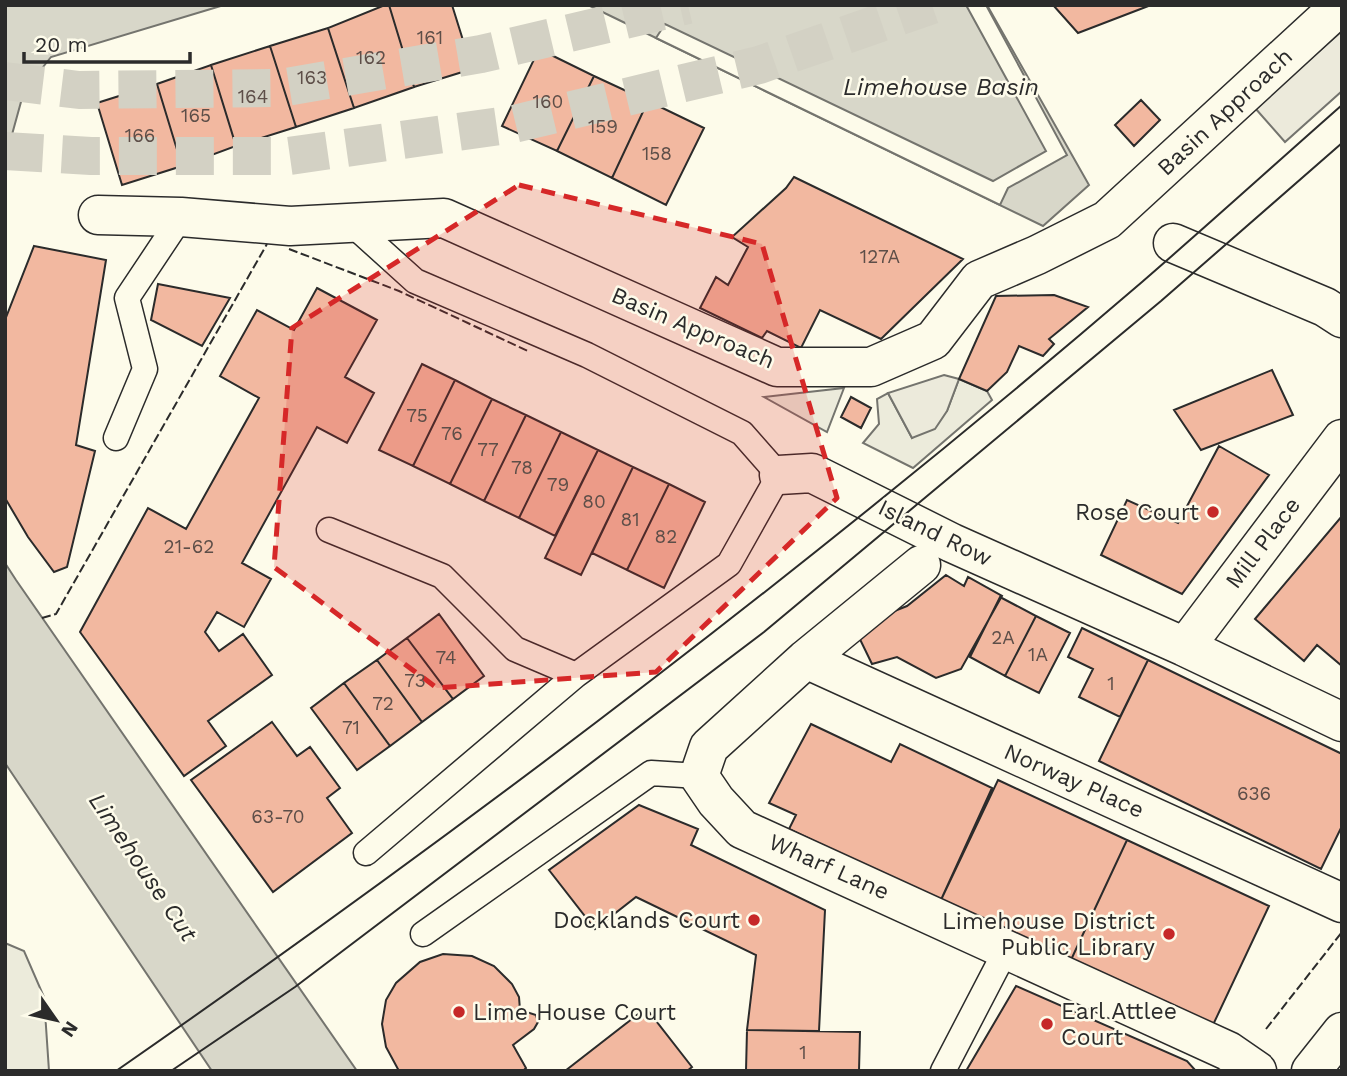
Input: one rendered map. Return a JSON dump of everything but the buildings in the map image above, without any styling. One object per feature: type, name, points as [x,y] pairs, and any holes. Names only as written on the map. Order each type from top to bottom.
[{"type":"main road","name":"Basin Approach","points":[[97,215],[181,217],[290,226],[353,225],[444,218],[777,367],[870,367],[933,340],[979,280],[1037,256],[1107,220],[1341,5]]},
{"type":"main road","points":[[1173,243],[1325,307],[1342,318]]},
{"type":"main road","name":"Mill Place","points":[[1185,647],[1342,439]]},
{"type":"main road","name":"Island Row","points":[[779,475],[812,473],[952,543],[1185,647],[1342,722]]},
{"type":"main road","points":[[699,776],[709,747],[806,659],[921,565]]},
{"type":"main road","name":"Norway Place","points":[[806,659],[1342,903]]},
{"type":"main road","name":"Wharf Lane","points":[[699,776],[716,801],[743,829],[1228,1051],[1257,1071]]},
{"type":"main road","points":[[1311,1071],[1342,1032]]},
{"type":"lane","points":[[116,438],[145,369],[127,298],[181,217]]},
{"type":"lane","points":[[353,225],[415,281],[542,334],[742,433],[779,475],[729,564],[576,675],[366,853]]},
{"type":"lane","points":[[329,530],[442,576],[514,649],[576,675]]},
{"type":"lane","points":[[423,934],[651,773],[699,776]]},
{"type":"lane","points":[[943,1071],[1007,948]]},
{"type":"highlighted area","points":[[519,185],[762,244],[837,498],[656,672],[437,688],[274,567],[292,328]]},
{"type":"shaded area","points":[[1342,31],[1342,91],[1285,142],[1255,108]]},
{"type":"shaded area","points":[[944,375],[959,379],[947,411],[935,429],[912,438],[888,393]]},
{"type":"shaded area","points":[[959,379],[987,391],[992,400],[913,468],[863,443],[879,424],[877,399],[888,393],[912,438],[947,411]]},
{"type":"shaded area","points":[[844,388],[827,432],[764,397]]},
{"type":"shaded area","points":[[5,943],[24,951],[44,997],[49,1071],[5,1071]]},
{"type":"water","points":[[5,5],[224,5],[51,57],[24,91],[5,160]]},
{"type":"water","name":"Limehouse Basin","points":[[588,5],[987,5],[1089,185],[1043,226]]},
{"type":"water","name":"Limehouse Cut","points":[[5,563],[357,1071],[212,1071],[5,763]]},
{"type":"pier","points":[[966,5],[986,5],[1067,155],[1008,188],[1000,205],[656,38],[665,24],[993,181],[1046,151]]},
{"type":"tunnel","points":[[5,81],[79,90],[280,88],[481,54],[688,5]]},
{"type":"tunnel","points":[[5,151],[91,156],[289,156],[514,124],[759,65],[932,5]]},
{"type":"tram line","points":[[116,1071],[510,787],[767,590],[1019,386],[1142,282],[1342,105]]},
{"type":"tram line","points":[[171,1071],[295,987],[764,632],[1161,301],[1342,143]]},
{"type":"fence","points":[[42,618],[56,614],[267,244]]},
{"type":"fence","points":[[289,249],[399,291],[530,352]]},
{"type":"fence","points":[[1266,1029],[1342,932]]},
{"type":"place","name":"Rose Court","points":[[1213,512]]},
{"type":"place","name":"Docklands Court","points":[[754,920]]},
{"type":"place","name":"Limehouse District Public Library","points":[[1169,934]]},
{"type":"place","name":"Lime House Court","points":[[459,1012]]},
{"type":"place","name":"Earl Attlee Court","points":[[1047,1024]]}]
